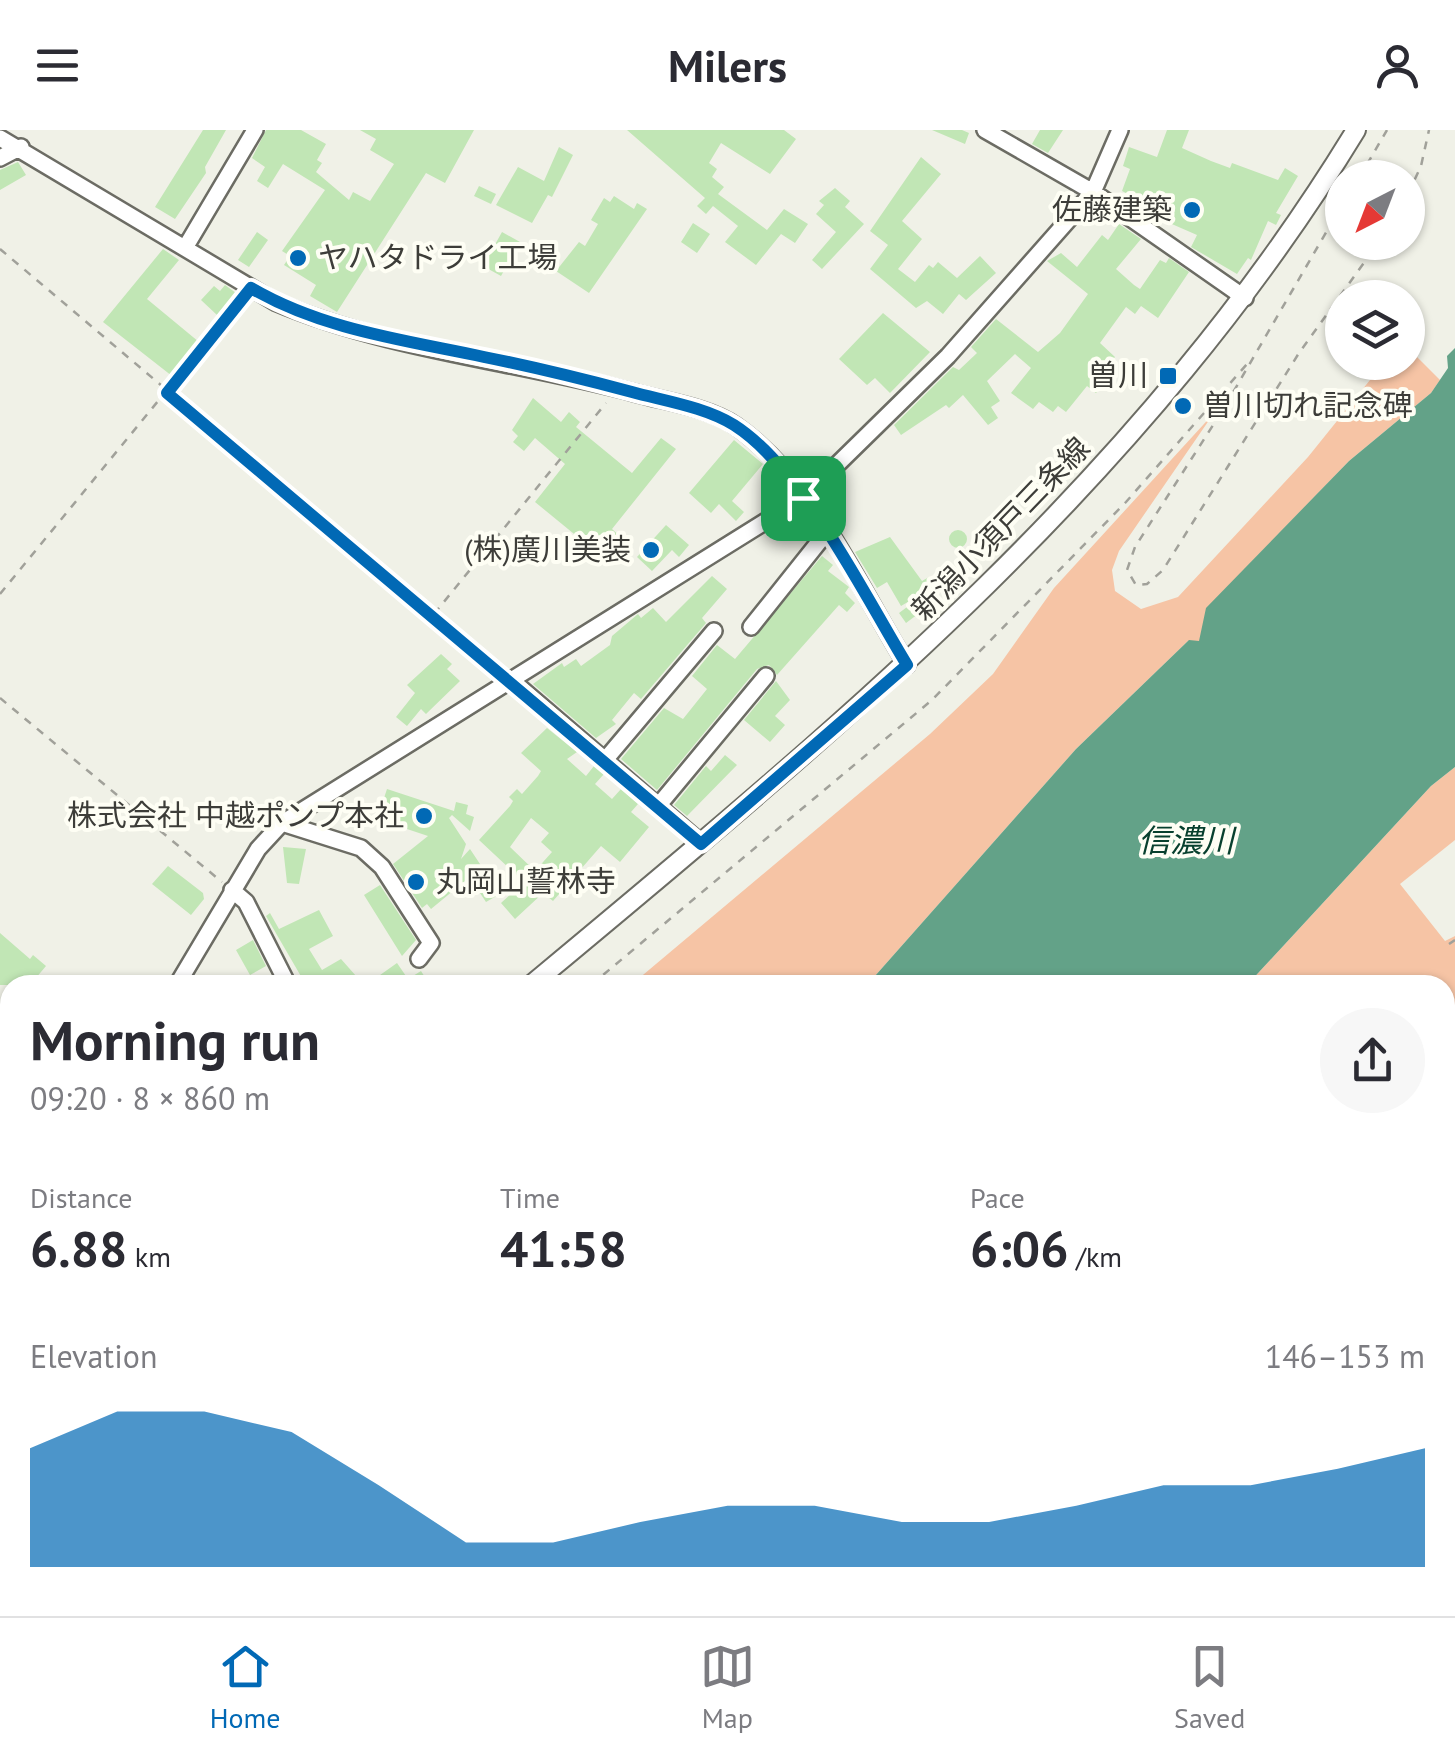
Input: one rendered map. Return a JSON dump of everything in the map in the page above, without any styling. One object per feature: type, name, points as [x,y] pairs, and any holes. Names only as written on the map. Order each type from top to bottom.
[{"type":"main road","name":"新潟小須戸三条線","points":[[543,975],[907,665],[1074,497],[1245,298],[1356,130]]},
{"type":"street","points":[[186,248],[255,130]]},
{"type":"street","points":[[985,130],[1093,192],[1245,298]]},
{"type":"street","points":[[183,975],[266,837],[282,824],[510,679],[633,608],[803,498],[948,356],[1093,192],[1120,130]]},
{"type":"street","points":[[0,138],[21,146],[251,288],[310,317],[375,336],[618,388],[734,425],[771,458],[803,498],[907,665]]},
{"type":"street","points":[[0,158],[21,146]]},
{"type":"street","points":[[751,627],[826,533]]},
{"type":"street","points":[[605,760],[714,631]]},
{"type":"street","points":[[658,806],[766,676]]},
{"type":"street","points":[[510,679],[701,844]]},
{"type":"street","points":[[282,824],[361,848],[382,867],[431,943],[419,959]]},
{"type":"street","points":[[232,890],[246,902],[283,975]]},
{"type":"path","points":[[1370,160],[1387,130]]},
{"type":"path","points":[[1422,160],[1430,130]]},
{"type":"path","points":[[1325,233],[1224,408],[1135,546],[1127,570],[1136,585],[1147,584],[1163,570],[1300,353],[1366,260]]},
{"type":"path","points":[[0,249],[510,679]]},
{"type":"path","points":[[0,594],[251,288]]},
{"type":"path","points":[[603,975],[932,700],[1126,502],[1247,364]]},
{"type":"path","points":[[433,615],[618,388]]},
{"type":"path","points":[[0,698],[232,890]]},
{"type":"path","points":[[1450,944],[1455,940]]},
{"type":"shaded area","points":[[1425,365],[1440,380],[1431,393],[1349,461],[1207,608],[1200,641],[1188,641],[1076,749],[876,975],[643,975],[930,734],[993,674],[1054,588],[1214,413],[1119,551],[1112,570],[1115,591],[1141,609],[1178,597],[1308,457],[1370,380],[1425,380]]},
{"type":"shaded area","points":[[1455,767],[1455,840],[1400,884],[1445,941],[1455,936],[1455,975],[1256,975],[1431,786]]},
{"type":"water","name":"信濃川","points":[[1455,348],[1455,767],[1431,786],[1256,975],[876,975],[1076,749],[1189,640],[1199,641],[1206,608],[1349,461],[1431,393],[1448,368],[1447,356]]},
{"type":"building","points":[[203,130],[226,130],[205,167],[206,173],[175,219],[155,207]]},
{"type":"building","points":[[266,130],[301,130],[326,144],[317,160],[322,163],[316,172],[349,200],[353,192],[370,201],[394,164],[370,150],[376,139],[360,130],[474,130],[445,183],[426,173],[337,312],[310,296],[316,285],[284,265],[290,256],[282,251],[325,190],[283,164],[268,188],[257,181],[265,167],[252,158]]},
{"type":"building","points":[[627,130],[784,130],[796,139],[770,174],[721,143],[709,163],[717,169],[712,177],[724,187],[718,194],[767,230],[784,209],[808,224],[795,243],[781,234],[756,265],[725,242],[738,226],[713,206],[706,214],[697,206],[705,198]]},
{"type":"building","points":[[932,130],[962,130],[969,133],[965,144]]},
{"type":"building","points":[[1040,130],[1063,130],[1048,153],[1032,144]]},
{"type":"building","points":[[1167,130],[1189,130],[1182,148],[1230,168],[1232,163],[1278,180],[1285,168],[1298,176],[1276,213],[1281,215],[1276,225],[1268,221],[1251,260],[1248,258],[1237,274],[1191,247],[1197,235],[1142,211],[1145,203],[1122,191],[1130,169],[1123,166],[1129,147],[1157,157]]},
{"type":"building","points":[[559,147],[573,155],[552,197],[548,195],[532,223],[496,205],[518,167],[544,181]]},
{"type":"building","points":[[921,157],[941,174],[902,221],[922,239],[898,269],[915,282],[929,265],[933,268],[938,262],[957,278],[980,256],[996,273],[966,300],[959,294],[943,314],[927,301],[916,308],[870,269],[888,245],[870,231]]},
{"type":"building","points":[[18,162],[26,175],[0,190],[0,170]]},
{"type":"building","points":[[479,186],[496,194],[491,204],[474,196]]},
{"type":"building","points":[[835,188],[850,201],[845,207],[864,224],[822,269],[812,260],[836,232],[816,214],[824,205],[819,201]]},
{"type":"building","points":[[614,196],[634,209],[637,203],[647,209],[589,293],[556,271],[579,242],[585,246],[598,224],[591,220],[604,198],[610,202]]},
{"type":"building","points":[[693,223],[710,234],[697,253],[681,242]]},
{"type":"building","points":[[1119,224],[1141,239],[1116,269],[1134,285],[1140,289],[1160,260],[1166,263],[1169,258],[1189,272],[1158,318],[1141,306],[1135,314],[1126,307],[1100,343],[1115,357],[1097,378],[1104,383],[1096,393],[1087,386],[1066,412],[1058,406],[1053,412],[1039,402],[1033,409],[1011,393],[1031,368],[1015,354],[987,381],[1000,401],[991,407],[998,418],[988,425],[963,395],[949,408],[946,405],[901,435],[894,425],[953,367],[959,370],[977,353],[971,347],[996,319],[1038,352],[1060,333],[1088,294],[1047,261],[1061,253],[1077,267],[1102,235],[1108,240]]},
{"type":"building","points":[[257,232],[268,240],[249,267],[238,260]]},
{"type":"building","points":[[502,232],[520,242],[501,276],[483,266]]},
{"type":"building","points":[[163,249],[179,260],[147,299],[199,342],[172,376],[103,322]]},
{"type":"building","points":[[225,285],[236,293],[217,315],[201,300],[214,286],[220,291]]},
{"type":"building","points":[[883,313],[930,352],[890,393],[875,378],[867,385],[839,359]]},
{"type":"building","points":[[533,398],[561,422],[569,412],[580,422],[576,427],[632,473],[661,438],[676,449],[612,529],[630,545],[612,565],[535,502],[565,464],[535,438],[524,451],[513,442],[518,436],[512,430]]},
{"type":"building","points":[[734,440],[763,464],[732,501],[744,512],[736,521],[719,504],[711,513],[689,493]]},
{"type":"building","name":"(株)廣川美装","points":[[666,525],[689,545],[679,557],[672,550],[652,571],[637,557]]},
{"type":"building","points":[[958,530],[967,539],[958,548],[949,539]]},
{"type":"building","points":[[890,537],[922,581],[929,577],[935,586],[901,606],[887,582],[877,588],[855,552]]},
{"type":"building","points":[[822,556],[833,565],[828,571],[849,587],[845,593],[855,603],[847,612],[839,605],[777,675],[769,665],[757,669],[657,790],[621,759],[664,708],[683,719],[707,689],[692,676],[717,645],[735,659]]},
{"type":"building","points":[[712,576],[727,589],[702,618],[706,623],[641,699],[634,693],[612,720],[616,724],[596,738],[533,684],[562,663],[564,667],[576,659],[581,666],[610,645],[612,636],[638,614],[641,618],[653,608],[666,622]]},
{"type":"building","points":[[911,604],[918,614],[906,623],[899,613]]},
{"type":"building","points":[[441,654],[452,664],[447,669],[460,681],[426,714],[421,709],[407,726],[396,717],[415,693],[407,685]]},
{"type":"building","points":[[776,681],[790,700],[775,716],[785,725],[770,742],[744,720]]},
{"type":"building","points":[[547,728],[577,752],[567,759],[586,776],[594,766],[604,774],[595,784],[612,799],[621,789],[638,804],[631,812],[649,827],[620,862],[601,846],[553,901],[543,893],[515,919],[501,903],[524,882],[479,840],[510,806],[513,801],[509,797],[517,789],[522,794],[541,771],[521,753]],"holes":[[[531,818],[549,833],[541,842],[552,852],[535,871],[510,847]]]},
{"type":"building","points":[[725,755],[737,765],[687,816],[674,805],[706,766],[711,771]]},
{"type":"building","points":[[387,789],[454,811],[456,802],[468,805],[466,814],[474,817],[470,831],[452,815],[449,818],[466,844],[461,859],[470,849],[500,894],[486,902],[472,881],[465,881],[431,909],[427,904],[422,908],[393,864],[428,836],[377,819]]},
{"type":"building","points":[[283,847],[306,849],[299,884],[287,883]]},
{"type":"building","points":[[168,866],[203,893],[204,899],[191,915],[152,884]]},
{"type":"building","points":[[380,885],[416,940],[402,956],[364,895]]},
{"type":"building","points":[[319,910],[333,936],[309,949],[322,970],[341,959],[355,975],[300,975],[266,916],[270,913],[279,929]]},
{"type":"building","points":[[0,933],[30,959],[33,955],[46,966],[38,975],[0,975]]},
{"type":"building","points":[[253,940],[266,966],[250,975],[236,950]]},
{"type":"building","points":[[397,963],[405,975],[380,975]]},
{"type":"place","name":"佐藤建築","points":[[1192,210]]},
{"type":"place","name":"ヤハタドライ工場","points":[[298,258]]},
{"type":"place","name":"曽川","points":[[1168,376]]},
{"type":"place","name":"曽川切れ記念碑","points":[[1183,406]]},
{"type":"place","name":"(株)廣川美装","points":[[651,550]]},
{"type":"place","name":"株式会社 中越ポンプ本社","points":[[424,816]]},
{"type":"place","name":"丸岡山誓林寺","points":[[416,882]]},
{"type":"route","points":[[251,288],[310,317],[375,336],[573,376],[703,412],[734,425],[771,458],[803,498],[907,665],[701,844],[579,737],[167,393],[251,288]]}]
